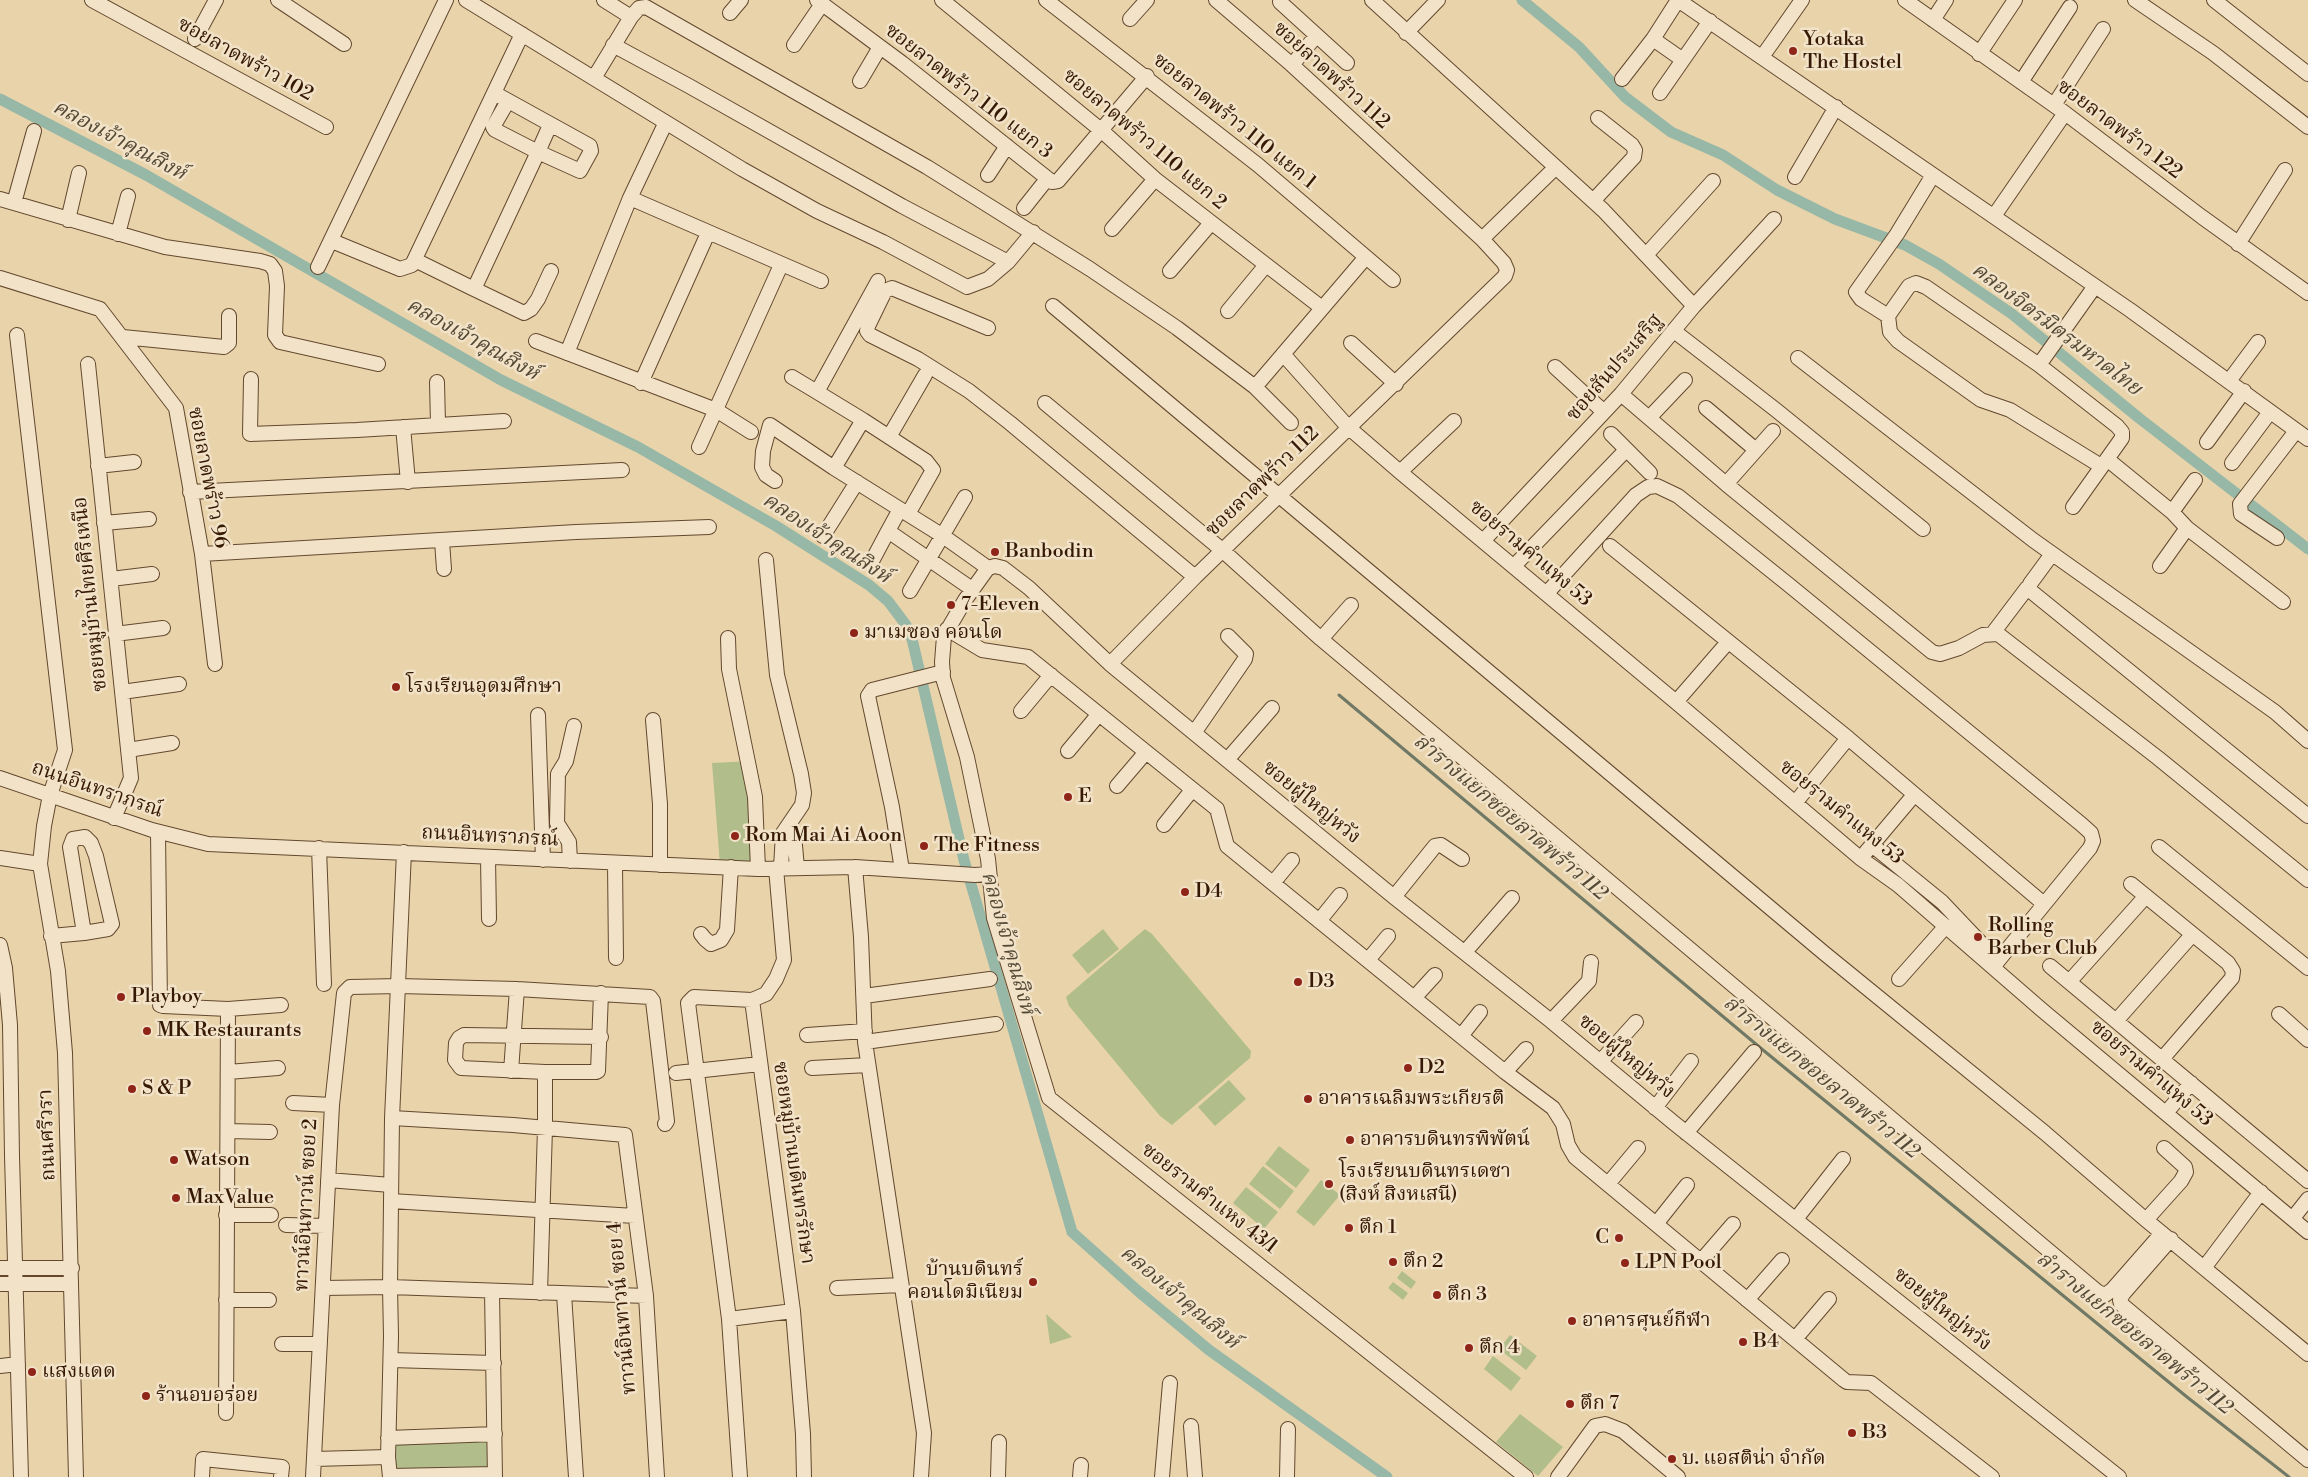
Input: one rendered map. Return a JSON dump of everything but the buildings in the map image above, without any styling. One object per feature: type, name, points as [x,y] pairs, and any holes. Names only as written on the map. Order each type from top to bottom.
[{"type":"street","name":"ซอยลาดพร้าว 102","points":[[92,0],[326,127]]},
{"type":"street","points":[[115,12],[123,0]]},
{"type":"street","points":[[195,39],[216,0]]},
{"type":"street","points":[[278,0],[344,44]]},
{"type":"street","points":[[318,267],[446,0]]},
{"type":"street","points":[[466,0],[665,124],[817,211],[883,242],[967,287],[988,279],[1008,262],[1033,232]]},
{"type":"street","points":[[604,0],[631,18]]},
{"type":"street","points":[[730,13],[741,0]]},
{"type":"street","name":"ซอยลาดพร้าว 110 แยก 2","points":[[942,0],[1102,131],[1154,179],[1322,308]]},
{"type":"street","name":"ซอยลาดพร้าว 110 แยก 1","points":[[1046,0],[1147,76],[1258,164],[1393,280]]},
{"type":"street","points":[[1130,19],[1147,0]]},
{"type":"street","name":"ซอยลาดพร้าว 112","points":[[1110,664],[1222,550],[1506,276],[1507,270],[1504,263],[1482,239],[1292,65],[1216,0]]},
{"type":"street","points":[[1372,0],[1406,33],[1593,201],[1694,306]]},
{"type":"street","points":[[1406,33],[1438,0]]},
{"type":"street","points":[[1622,79],[1653,39],[1678,0],[2095,286],[2244,391],[2308,440]]},
{"type":"street","points":[[1762,57],[1802,0]]},
{"type":"street","name":"ซอยลาดพร้าว 122","points":[[1905,0],[2059,109],[2238,244],[2308,293]]},
{"type":"street","points":[[1932,20],[1946,0]]},
{"type":"street","points":[[1979,54],[2015,0]]},
{"type":"street","points":[[2135,0],[2213,53],[2308,127]]},
{"type":"street","points":[[2214,0],[2308,74]]},
{"type":"street","points":[[794,45],[819,2]]},
{"type":"street","name":"ซอยลาดพร้าว 110 แยก 3","points":[[819,2],[880,47],[1052,182],[1058,181],[1147,76]]},
{"type":"street","points":[[1280,2],[1347,63]]},
{"type":"street","points":[[594,78],[638,8],[646,6],[927,168],[1033,232],[1177,328],[1255,387],[1291,423]]},
{"type":"street","points":[[2021,82],[2070,7]]},
{"type":"street","points":[[1660,93],[1710,21]]},
{"type":"street","points":[[1994,216],[2059,109],[2103,29]]},
{"type":"street","points":[[332,241],[400,269],[408,268],[415,260],[522,34]]},
{"type":"street","points":[[1292,65],[1316,36]]},
{"type":"street","points":[[1653,39],[1683,60]]},
{"type":"street","points":[[613,45],[690,86],[839,172],[1008,262]]},
{"type":"street","points":[[860,81],[880,47]]},
{"type":"street","points":[[494,93],[590,146],[590,151],[580,171],[494,130],[508,101]]},
{"type":"street","points":[[1795,177],[1836,107]]},
{"type":"street","points":[[1593,201],[1634,157],[1635,150],[1598,118]]},
{"type":"street","points":[[567,352],[630,198],[665,124]]},
{"type":"street","points":[[474,289],[550,125]]},
{"type":"street","points":[[14,203],[34,131]]},
{"type":"street","points":[[988,175],[1007,146]]},
{"type":"street","points":[[1482,239],[1555,168]]},
{"type":"street","points":[[2238,244],[2285,170]]},
{"type":"street","points":[[68,220],[79,173]]},
{"type":"street","points":[[1888,316],[1862,299],[1856,292],[1897,234],[1933,174]]},
{"type":"street","points":[[1024,208],[1047,179]]},
{"type":"street","points":[[1112,228],[1154,179]]},
{"type":"street","points":[[1646,255],[1713,181]]},
{"type":"street","points":[[118,234],[128,196]]},
{"type":"street","points":[[630,198],[821,281]]},
{"type":"street","points":[[0,200],[165,247],[270,264],[275,271],[277,286],[275,335],[280,342],[378,364]]},
{"type":"street","name":"ซอยสันประเสริฐ","points":[[1483,541],[1621,394],[1694,306],[1774,219]]},
{"type":"street","points":[[1170,270],[1211,223]]},
{"type":"street","points":[[641,383],[708,233]]},
{"type":"street","points":[[1255,387],[1366,257]]},
{"type":"street","points":[[415,260],[524,312],[531,309],[538,299],[551,272]]},
{"type":"street","points":[[698,447],[781,265]]},
{"type":"street","points":[[1228,311],[1266,265]]},
{"type":"street","name":"ซอยลาดพร้าว 96","points":[[0,278],[86,303],[100,309],[176,408],[202,554],[215,664]]},
{"type":"street","points":[[817,392],[878,281]]},
{"type":"street","points":[[2073,507],[2104,463],[2122,438],[2122,432],[2044,360],[1926,287],[1916,283],[1909,286],[1888,316],[1890,332],[1898,341],[1981,400],[2010,410],[2104,463],[2172,512],[2187,528],[2283,602]]},
{"type":"street","points":[[2044,360],[2095,286]]},
{"type":"street","points":[[988,328],[892,288],[885,291],[867,331],[870,335],[918,359],[969,391],[1010,422],[1195,577]]},
{"type":"street","points":[[1054,306],[1824,953],[2045,1133],[2146,1220],[2308,1354]]},
{"type":"street","points":[[123,337],[224,347],[229,343],[230,316]]},
{"type":"street","points":[[1674,331],[1776,410],[1923,529]]},
{"type":"street","name":"ถนนศรีวรา","points":[[17,335],[65,750],[50,795],[40,864],[58,972],[65,1053],[76,1477]]},
{"type":"street","points":[[536,341],[641,383],[716,410],[751,432]]},
{"type":"street","points":[[2229,381],[2258,342]]},
{"type":"street","points":[[1351,343],[1396,384]]},
{"type":"street","name":"ซอยรามคำแหง 53","points":[[1283,354],[1348,427],[1400,472],[1547,593],[1860,858],[1898,885],[1946,926],[1996,964],[2166,1113],[2308,1232]]},
{"type":"street","points":[[1798,358],[2052,554],[2275,712],[2308,741]]},
{"type":"street","name":"ซอยหมู่บ้านไทยศิริเหนือ","points":[[88,364],[104,523],[112,579],[115,634],[131,778],[114,818]]},
{"type":"street","points":[[1555,367],[1604,412]]},
{"type":"street","points":[[889,437],[925,375]]},
{"type":"street","points":[[792,377],[926,461],[933,470],[888,531],[872,563]]},
{"type":"street","points":[[251,379],[250,434],[504,421]]},
{"type":"street","points":[[1650,418],[1685,380]]},
{"type":"street","points":[[437,382],[438,424]]},
{"type":"street","points":[[2207,442],[2244,391]]},
{"type":"street","points":[[1621,394],[1726,484],[1932,652],[1940,654],[1959,648],[1983,635],[1998,634],[2158,758],[2308,880]]},
{"type":"street","points":[[1045,403],[1222,550],[1321,639],[2098,1292],[2105,1295],[2112,1290],[2167,1236]]},
{"type":"street","points":[[1706,408],[1756,450]]},
{"type":"street","points":[[2232,463],[2270,412]]},
{"type":"street","points":[[834,468],[863,420]]},
{"type":"street","points":[[1400,472],[1454,421]]},
{"type":"street","points":[[775,481],[766,475],[762,467],[763,451],[770,425],[834,468],[944,536],[988,568]]},
{"type":"street","points":[[402,427],[408,482]]},
{"type":"street","points":[[1726,484],[1773,431]]},
{"type":"street","points":[[2277,538],[2241,514],[2240,504],[2296,431]]},
{"type":"street","points":[[1611,434],[1650,472]]},
{"type":"street","points":[[1514,566],[1626,450]]},
{"type":"street","points":[[98,466],[134,462]]},
{"type":"street","points":[[190,492],[622,470]]},
{"type":"street","points":[[2172,512],[2195,480]]},
{"type":"street","points":[[823,536],[857,482]]},
{"type":"street","points":[[1547,593],[1641,491],[1648,487],[1657,486],[1678,496],[1789,585],[2091,833],[2093,841],[2090,848],[1996,964],[1942,902],[1872,845]]},
{"type":"street","points":[[910,591],[966,497]]},
{"type":"street","points":[[104,523],[149,520]]},
{"type":"street","points":[[202,554],[576,532],[709,527]]},
{"type":"street","points":[[2160,566],[2187,528]]},
{"type":"street","points":[[888,531],[972,589]]},
{"type":"street","points":[[442,541],[444,569]]},
{"type":"street","points":[[1610,546],[1848,738],[2044,904]]},
{"type":"street","points":[[2030,584],[2052,554]]},
{"type":"street","points":[[740,1477],[729,1319],[688,1003],[694,997],[752,1000],[766,994],[776,980],[784,960],[778,868],[782,833],[790,825],[802,805],[804,793],[777,675],[766,560]]},
{"type":"street","points":[[982,874],[988,859],[967,757],[936,674],[947,629],[972,589],[988,568],[995,566],[1003,568],[1029,588],[1110,664]]},
{"type":"street","points":[[112,579],[152,574]]},
{"type":"street","points":[[1993,633],[2027,588],[2308,816]]},
{"type":"street","points":[[1321,639],[1351,605]]},
{"type":"street","points":[[115,634],[163,628]]},
{"type":"street","points":[[947,629],[982,650],[1028,657],[1217,809],[1227,846],[1505,1072],[1553,1108],[1563,1124],[1568,1145],[1575,1157],[1847,1382],[1871,1383],[1992,1477]]},
{"type":"street","points":[[1194,733],[1245,659],[1246,654],[1228,636]]},
{"type":"street","points":[[728,638],[729,669],[755,798],[758,869]]},
{"type":"street","points":[[1676,702],[1728,642]]},
{"type":"street","name":"ซอยผู้ใหญ่หวัง","points":[[1110,664],[1394,897],[1551,1021],[1686,1133],[2119,1477]]},
{"type":"street","points":[[902,870],[892,807],[868,696],[872,690],[936,674]]},
{"type":"street","points":[[1021,711],[1051,675]]},
{"type":"street","points":[[122,692],[179,684]]},
{"type":"street","points":[[1227,760],[1272,708]]},
{"type":"street","points":[[1068,751],[1099,714]]},
{"type":"street","points":[[538,715],[542,860]]},
{"type":"street","points":[[653,720],[660,804],[660,864]]},
{"type":"street","points":[[570,861],[569,842],[557,823],[558,774],[566,761],[574,726]]},
{"type":"street","points":[[1795,803],[1848,738]]},
{"type":"street","points":[[128,750],[172,743]]},
{"type":"street","points":[[1118,786],[1146,752]]},
{"type":"street","name":"ถนนอินทราภรณ์","points":[[0,778],[158,832],[208,844],[758,869],[855,867],[982,874]]},
{"type":"street","points":[[1164,825],[1192,790]]},
{"type":"street","points":[[1860,858],[1914,795]]},
{"type":"street","points":[[790,825],[794,834],[797,868]]},
{"type":"street","points":[[158,832],[159,1002],[163,1006],[228,1009],[281,1005]]},
{"type":"street","points":[[51,936],[84,932],[108,929],[112,924],[96,856],[91,843],[85,837],[73,839],[70,847],[84,932]]},
{"type":"street","points":[[1394,897],[1435,846],[1441,844],[1462,859]]},
{"type":"street","points":[[2159,847],[2308,968]]},
{"type":"street","points":[[319,848],[324,984]]},
{"type":"street","points":[[404,852],[392,1118],[391,1360],[388,1438],[390,1477],[495,1476],[492,1291]]},
{"type":"street","points":[[0,858],[40,864]]},
{"type":"street","points":[[488,858],[489,920]]},
{"type":"street","points":[[1273,884],[1292,860]]},
{"type":"street","points":[[616,863],[616,958]]},
{"type":"street","points":[[702,934],[712,944],[722,940],[727,930],[731,867]]},
{"type":"street","points":[[855,867],[864,996],[864,1036],[924,1433],[921,1477]]},
{"type":"street","name":"ซอยรามคำแหง 43/1","points":[[982,874],[1049,1098],[1508,1470],[1526,1477]]},
{"type":"street","points":[[2131,884],[2228,964],[2233,971],[2232,978],[2162,1059]]},
{"type":"street","points":[[1319,921],[1340,895]]},
{"type":"street","points":[[2069,982],[2146,896]]},
{"type":"street","points":[[1465,952],[1512,898]]},
{"type":"street","points":[[1899,979],[1946,926]]},
{"type":"street","points":[[2116,1022],[2192,935]]},
{"type":"street","points":[[1368,960],[1388,936]]},
{"type":"street","points":[[0,945],[3,968],[5,1026],[6,1157],[16,1284],[21,1477]]},
{"type":"street","points":[[1551,1021],[1589,980],[1591,976],[1591,962]]},
{"type":"street","points":[[2050,966],[2308,1180]]},
{"type":"street","points":[[1414,998],[1435,975]]},
{"type":"street","points":[[864,996],[990,979]]},
{"type":"street","name":"ทาวน์อินทาวน์ ซอย 2","points":[[313,1477],[332,1105],[344,993],[350,987],[399,986],[517,989],[646,996],[653,1001],[667,1121],[665,1124]]},
{"type":"street","points":[[511,1071],[517,989]]},
{"type":"street","points":[[601,993],[601,1037],[600,1068],[596,1072],[511,1071],[461,1068],[455,1060],[456,1042],[464,1036],[601,1037]]},
{"type":"street","name":"ซอยหมู่บ้านบดินทรรักษา","points":[[752,1000],[793,1311],[803,1434],[804,1477]]},
{"type":"street","points":[[226,1413],[228,1009]]},
{"type":"street","points":[[1461,1036],[1480,1012]]},
{"type":"street","points":[[2279,1014],[2308,1040]]},
{"type":"street","points":[[1600,1062],[1636,1022]]},
{"type":"street","points":[[807,1035],[864,1036],[996,1024]]},
{"type":"street","points":[[1505,1072],[1526,1049]]},
{"type":"street","points":[[1686,1133],[1754,1052]]},
{"type":"street","points":[[1655,1108],[1691,1061]]},
{"type":"street","points":[[676,1073],[760,1064]]},
{"type":"street","points":[[812,1068],[868,1065]]},
{"type":"street","points":[[228,1072],[278,1068]]},
{"type":"street","points":[[540,1293],[546,1128],[545,1072]]},
{"type":"street","points":[[2166,1113],[2191,1083]]},
{"type":"street","points":[[293,1103],[332,1105]]},
{"type":"street","points":[[392,1118],[546,1128]]},
{"type":"street","name":"ทาวน์อินทาวน์ ซอย 4","points":[[546,1128],[625,1135],[634,1216],[646,1296],[657,1477]]},
{"type":"street","points":[[228,1132],[270,1132]]},
{"type":"street","points":[[1608,1184],[1638,1148]]},
{"type":"street","points":[[2146,1220],[2181,1181],[2186,1172],[2185,1167],[2164,1148]]},
{"type":"street","points":[[1796,1220],[1843,1159]]},
{"type":"street","points":[[328,1180],[391,1184]]},
{"type":"street","points":[[1656,1224],[1687,1185]]},
{"type":"street","points":[[2204,1268],[2261,1192]]},
{"type":"street","points":[[2293,1218],[2308,1199]]},
{"type":"street","points":[[391,1201],[634,1216]]},
{"type":"street","points":[[226,1215],[271,1214]]},
{"type":"street","points":[[1701,1261],[1733,1224]]},
{"type":"street","points":[[286,1225],[326,1226]]},
{"type":"street","points":[[2167,1236],[2123,1294],[2120,1300],[2121,1304],[2308,1460]]},
{"type":"street","points":[[1747,1300],[1782,1260]]},
{"type":"street","points":[[0,1268],[72,1268]]},
{"type":"street","points":[[0,1284],[71,1284]]},
{"type":"street","points":[[837,1288],[901,1285]]},
{"type":"street","points":[[323,1288],[390,1287],[646,1296]]},
{"type":"street","points":[[564,1294],[576,1477]]},
{"type":"street","points":[[1795,1339],[1830,1299]]},
{"type":"street","points":[[226,1300],[269,1300]]},
{"type":"street","points":[[729,1319],[793,1311]]},
{"type":"street","points":[[282,1344],[320,1344]]},
{"type":"street","points":[[391,1360],[494,1363]]},
{"type":"street","points":[[0,1366],[18,1364]]},
{"type":"street","points":[[1162,1477],[1170,1383]]},
{"type":"street","points":[[1558,1477],[1595,1426],[1605,1424],[1623,1431],[1678,1477]]},
{"type":"street","points":[[1191,1426],[1195,1477]]},
{"type":"street","points":[[1287,1477],[1288,1429]]},
{"type":"street","points":[[388,1438],[494,1434]]},
{"type":"street","points":[[998,1477],[1000,1442]]},
{"type":"street","points":[[314,1459],[388,1457]]},
{"type":"street","points":[[202,1477],[204,1460],[282,1467],[281,1477]]},
{"type":"green space","points":[[752,761],[758,869],[720,865],[712,763]]},
{"type":"green space","points":[[1103,929],[1119,949],[1088,974],[1072,955]]},
{"type":"green space","points":[[1145,929],[1152,934],[1251,1051],[1250,1058],[1172,1125],[1160,1116],[1069,1006],[1066,997]]},
{"type":"green space","points":[[1229,1080],[1246,1099],[1215,1126],[1198,1107]]},
{"type":"green space","points":[[1279,1146],[1310,1170],[1296,1188],[1265,1164]]},
{"type":"green space","points":[[1263,1166],[1294,1191],[1280,1209],[1249,1184]]},
{"type":"green space","points":[[1321,1180],[1340,1195],[1314,1226],[1296,1212]]},
{"type":"green space","points":[[1246,1187],[1278,1212],[1264,1229],[1233,1203]]},
{"type":"green space","points":[[1402,1271],[1416,1282],[1411,1289],[1397,1278]]},
{"type":"green space","points":[[1393,1282],[1408,1293],[1403,1300],[1388,1288]]},
{"type":"green space","points":[[1046,1314],[1072,1337],[1050,1344]]},
{"type":"green space","points":[[1510,1335],[1537,1356],[1526,1370],[1499,1349]]},
{"type":"green space","points":[[1493,1356],[1521,1378],[1511,1391],[1484,1369]]},
{"type":"green space","points":[[1520,1414],[1563,1447],[1538,1476],[1496,1442]]},
{"type":"green space","points":[[493,1438],[493,1471],[390,1472],[390,1440]]},
{"type":"waterway","name":"คลองจิตรมิตรมหาดไทย","points":[[1522,0],[1579,47],[1625,97],[1671,132],[1723,155],[1777,190],[1835,219],[1905,245],[1939,264],[2012,314],[2139,418],[2308,549]]},
{"type":"waterway","name":"คลองเจ้าคุณสิงห์","points":[[0,99],[146,175],[501,380],[638,447],[776,526],[869,585],[888,601],[906,625],[912,639],[964,860],[1072,1232],[1138,1291],[1209,1350],[1387,1477]]},
{"type":"waterway","name":"ลำรางแยกซอยลาดพร้าว 112","points":[[1339,695],[1763,1050],[2187,1397],[2289,1477]]},
{"type":"place","name":"Yotaka The Hostel","points":[[1793,51]]},
{"type":"place","name":"Banbodin","points":[[995,552]]},
{"type":"place","name":"7-Eleven","points":[[951,605]]},
{"type":"place","name":"มาเมซอง คอนโด","points":[[854,633]]},
{"type":"place","name":"โรงเรียนอุดมศึกษา","points":[[396,687]]},
{"type":"place","name":"E","points":[[1068,797]]},
{"type":"place","name":"Rom Mai Ai Aoon","points":[[735,836]]},
{"type":"place","name":"The Fitness","points":[[924,846]]},
{"type":"place","name":"D4","points":[[1185,892]]},
{"type":"place","name":"Rolling Barber Club","points":[[1978,937]]},
{"type":"place","name":"D3","points":[[1298,982]]},
{"type":"place","name":"Playboy","points":[[121,997]]},
{"type":"place","name":"MK Restaurants","points":[[147,1031]]},
{"type":"place","name":"D2","points":[[1408,1068]]},
{"type":"place","name":"S & P","points":[[132,1089]]},
{"type":"place","name":"อาคารเฉลิมพระเกียรติ","points":[[1308,1099]]},
{"type":"place","name":"อาคารบดินทรพิพัตน์","points":[[1350,1140]]},
{"type":"place","name":"Watson","points":[[174,1160]]},
{"type":"place","name":"โรงเรียนบดินทรเดชา (สิงห์ สิงหเสนี)","points":[[1329,1184]]},
{"type":"place","name":"MaxValue","points":[[176,1198]]},
{"type":"place","name":"ตึก 1","points":[[1349,1228]]},
{"type":"place","name":"C","points":[[1619,1238]]},
{"type":"place","name":"ตึก 2","points":[[1393,1262]]},
{"type":"place","name":"LPN Pool","points":[[1625,1263]]},
{"type":"place","name":"บ้านบดินทร์ คอนโดมิเนียม","points":[[1033,1282]]},
{"type":"place","name":"ตึก 3","points":[[1437,1295]]},
{"type":"place","name":"อาคารศุนย์กีฬา","points":[[1572,1321]]},
{"type":"place","name":"B4","points":[[1743,1342]]},
{"type":"place","name":"ตึก 4","points":[[1469,1348]]},
{"type":"place","name":"แสงแดด","points":[[32,1372]]},
{"type":"place","name":"ร้านอบอร่อย","points":[[146,1396]]},
{"type":"place","name":"ตึก 7","points":[[1570,1404]]},
{"type":"place","name":"B3","points":[[1852,1433]]},
{"type":"place","name":"บ. แอสติน่า จำกัด","points":[[1672,1459]]}]
